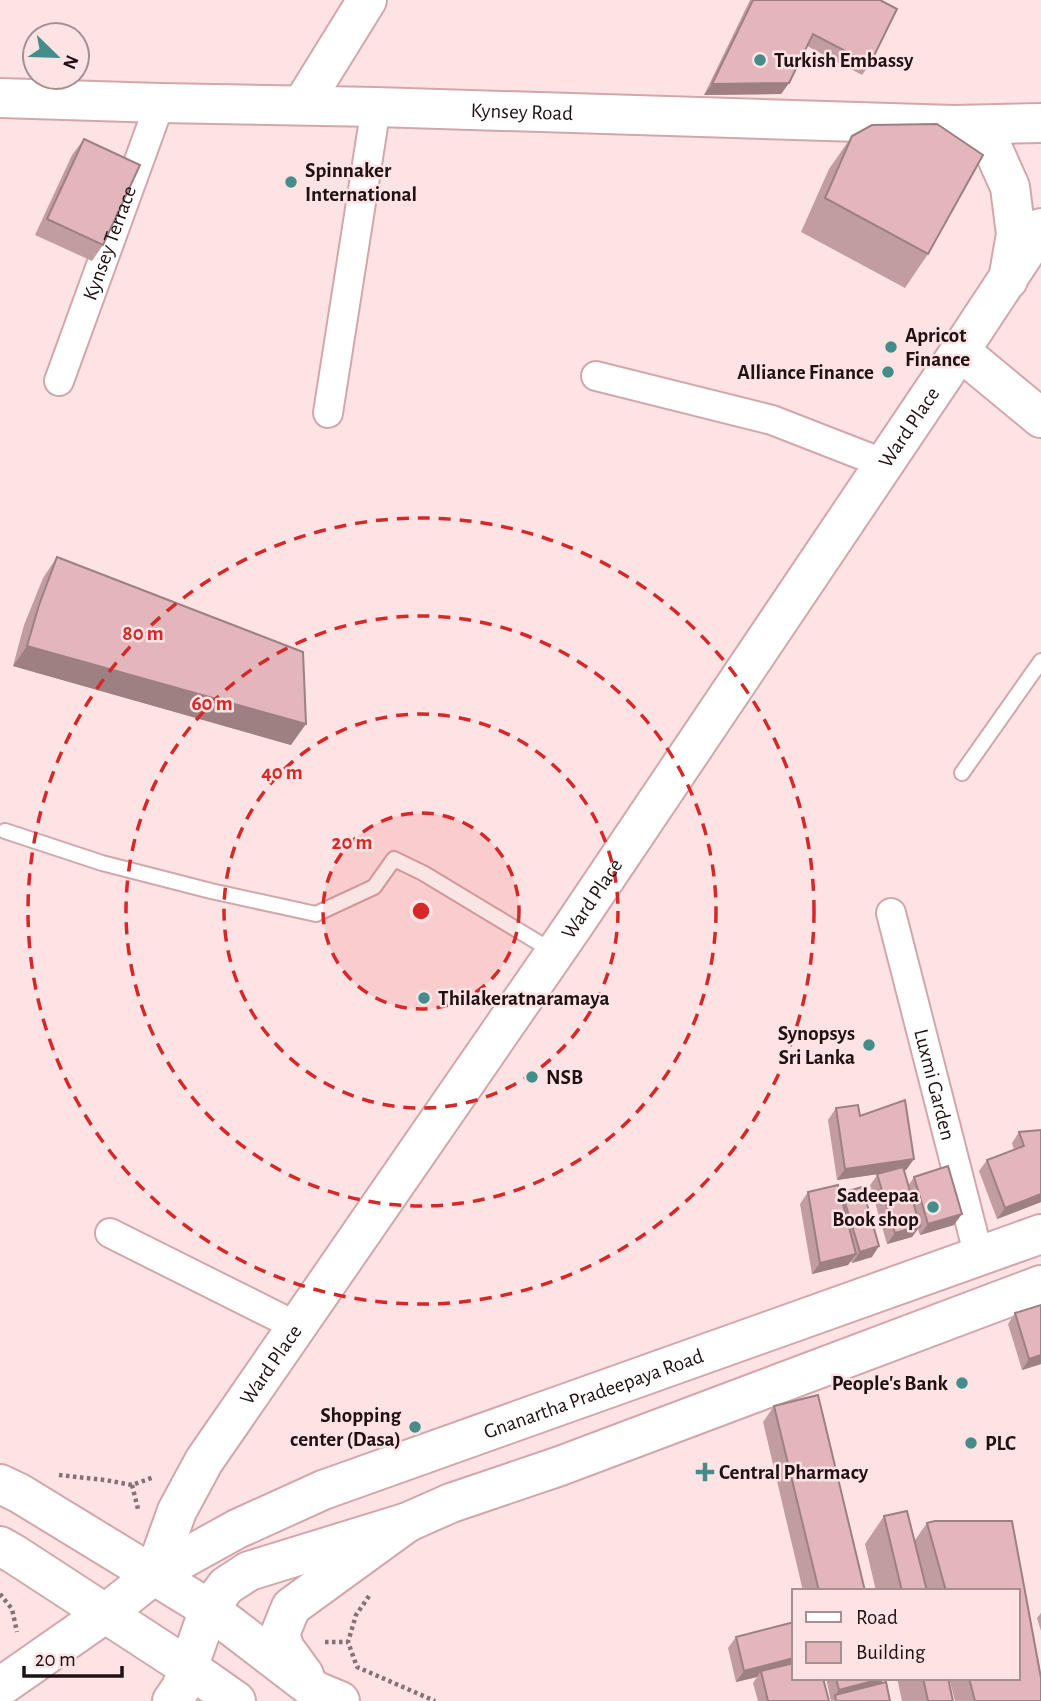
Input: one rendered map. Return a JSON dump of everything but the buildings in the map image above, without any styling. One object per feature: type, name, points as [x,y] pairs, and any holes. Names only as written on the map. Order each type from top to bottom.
[{"type":"main road","points":[[302,105],[367,0]]},
{"type":"main road","name":"Kynsey Road","points":[[0,98],[954,125],[1041,123]]},
{"type":"main road","points":[[954,125],[993,149],[1010,187],[1016,234],[1008,280]]},
{"type":"main road","name":"Ward Place","points":[[154,1575],[177,1511],[204,1461],[555,953],[1041,228]]},
{"type":"main road","points":[[960,351],[1041,418]]},
{"type":"main road","name":"Gnanartha Pradeepaya Road","points":[[0,1687],[106,1613],[154,1575],[237,1529],[345,1481],[1041,1234]]},
{"type":"main road","points":[[172,1701],[181,1688],[209,1609],[226,1586],[249,1571],[408,1522],[450,1503],[560,1466],[1041,1285]]},
{"type":"main road","points":[[0,1484],[209,1609],[328,1696]]},
{"type":"main road","points":[[328,1696],[285,1649],[280,1633],[291,1607],[408,1522]]},
{"type":"main road","points":[[0,1546],[106,1613],[236,1701]]},
{"type":"street","name":"Kynsey Terrace","points":[[58,381],[160,103]]},
{"type":"street","points":[[328,413],[376,107]]},
{"type":"street","points":[[596,376],[772,420],[885,464]]},
{"type":"street","name":"Luxmi Garden","points":[[891,913],[979,1256]]},
{"type":"street","points":[[110,1233],[296,1326]]},
{"type":"lane","points":[[962,773],[1041,661]]},
{"type":"lane","points":[[5,831],[102,863],[316,914],[374,887],[394,859],[423,873],[555,953]]},
{"type":"path","points":[[105,1480],[132,1485],[160,1475]]},
{"type":"path","points":[[132,1485],[138,1509]]},
{"type":"path","points":[[0,1594],[12,1609],[18,1633]]},
{"type":"path","points":[[356,1615],[348,1642],[357,1667],[435,1701]]},
{"type":"path","points":[[316,1642],[348,1642]]},
{"type":"place","name":"Turkish Embassy","points":[[760,60]]},
{"type":"place","name":"Spinnaker International","points":[[291,182]]},
{"type":"place","name":"Apricot Finance","points":[[891,347]]},
{"type":"place","name":"Alliance Finance","points":[[888,372]]},
{"type":"place","name":"Thilakeratnaramaya","points":[[424,998]]},
{"type":"place","name":"Synopsys Sri Lanka","points":[[869,1045]]},
{"type":"place","name":"NSB","points":[[532,1077]]},
{"type":"place","name":"Sadeepaa Book shop","points":[[933,1207]]},
{"type":"place","name":"People's Bank","points":[[962,1383]]},
{"type":"place","name":"Shopping center (Dasa)","points":[[415,1427]]},
{"type":"place","name":"PLC","points":[[971,1443]]},
{"type":"place","name":"Central Pharmacy","points":[[705,1472]]}]
